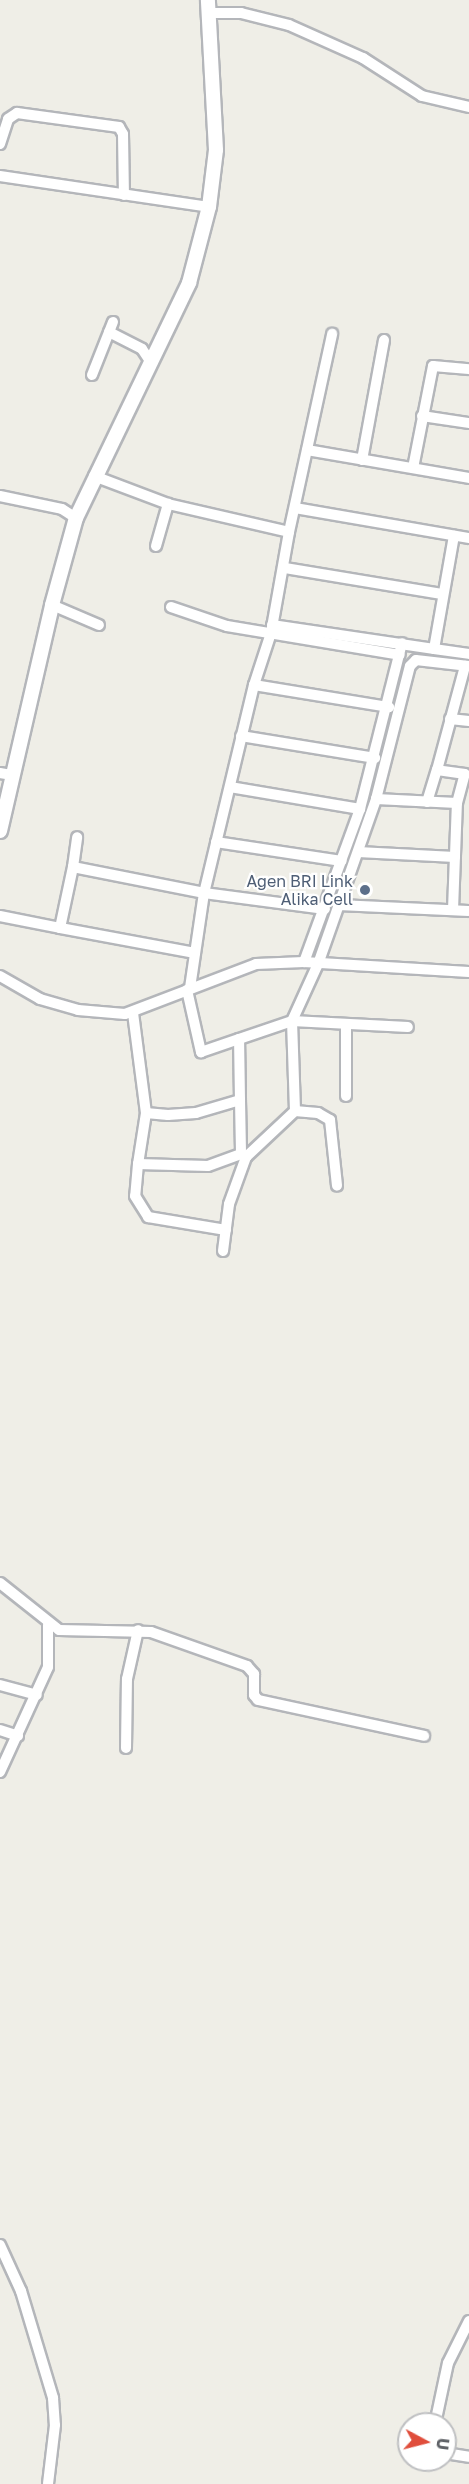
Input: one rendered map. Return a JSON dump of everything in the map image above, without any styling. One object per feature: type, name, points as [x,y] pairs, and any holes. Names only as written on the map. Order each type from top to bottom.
[{"type":"street","points":[[0,831],[6,774],[76,519],[94,476],[189,283],[209,207],[216,150],[208,7],[289,25],[363,58],[422,96],[469,107]]},
{"type":"street","points":[[0,144],[8,119],[17,113],[119,127],[123,134],[124,195]]},
{"type":"street","points":[[0,176],[209,207]]},
{"type":"street","points":[[92,375],[111,327],[142,349],[150,361]]},
{"type":"street","points":[[332,334],[289,532],[285,568],[272,629],[254,685],[204,893],[188,989],[201,1052],[292,1021],[408,1027]]},
{"type":"street","points":[[362,460],[384,340]]},
{"type":"street","points":[[413,468],[433,366],[469,369]]},
{"type":"street","points":[[422,416],[469,423]]},
{"type":"street","points":[[307,450],[469,478]]},
{"type":"street","points":[[94,476],[168,504],[289,532]]},
{"type":"street","points":[[0,496],[62,509],[76,519]]},
{"type":"street","points":[[156,546],[168,504]]},
{"type":"street","points":[[295,507],[469,538]]},
{"type":"street","points":[[434,649],[454,536]]},
{"type":"street","points":[[285,568],[330,578],[442,594]]},
{"type":"street","points":[[52,605],[99,625]]},
{"type":"street","points":[[171,607],[227,626],[272,629],[401,649],[434,649],[469,654]]},
{"type":"street","points":[[304,962],[360,809],[389,707],[401,649]]},
{"type":"street","points":[[295,1111],[292,1021],[318,964],[376,799],[412,662],[467,666],[427,802]]},
{"type":"street","points":[[254,685],[389,707]]},
{"type":"street","points":[[450,719],[469,721]]},
{"type":"street","points":[[242,736],[375,758]]},
{"type":"street","points":[[437,770],[467,774],[457,803],[453,910]]},
{"type":"street","points":[[230,787],[360,809]]},
{"type":"street","points":[[376,799],[457,803]]},
{"type":"street","points":[[60,928],[77,837]]},
{"type":"street","points":[[216,842],[342,861]]},
{"type":"street","points":[[358,852],[455,857]]},
{"type":"street","points":[[73,867],[204,893],[325,909]]},
{"type":"street","points":[[338,905],[469,911]]},
{"type":"street","points":[[0,916],[195,954]]},
{"type":"street","points":[[0,976],[40,999],[78,1010],[133,1013],[188,989],[256,964],[304,962],[469,972]]},
{"type":"street","points":[[133,1013],[146,1113],[135,1197],[148,1217],[226,1230]]},
{"type":"street","points":[[346,1025],[346,1096]]},
{"type":"street","points":[[223,1251],[229,1204],[243,1155],[239,1039]]},
{"type":"street","points":[[146,1113],[196,1113],[240,1100]]},
{"type":"street","points":[[138,1164],[208,1166],[243,1155],[295,1111],[318,1113],[330,1120],[337,1186]]},
{"type":"street","points":[[0,1582],[19,1595],[48,1625],[70,1632],[138,1630],[247,1666],[254,1674],[254,1695],[258,1700],[424,1736]]},
{"type":"street","points":[[0,1772],[48,1667],[48,1625]]},
{"type":"street","points":[[126,1748],[127,1679],[138,1630]]},
{"type":"street","points":[[0,1685],[37,1695]]},
{"type":"street","points":[[0,1730],[18,1736]]},
{"type":"street","points":[[0,2245],[21,2291],[53,2398],[55,2425],[48,2484]]},
{"type":"street","points":[[438,2412],[448,2363],[469,2321]]},
{"type":"place","name":"Agen BRI Link Alika Cell","points":[[365,890]]}]
